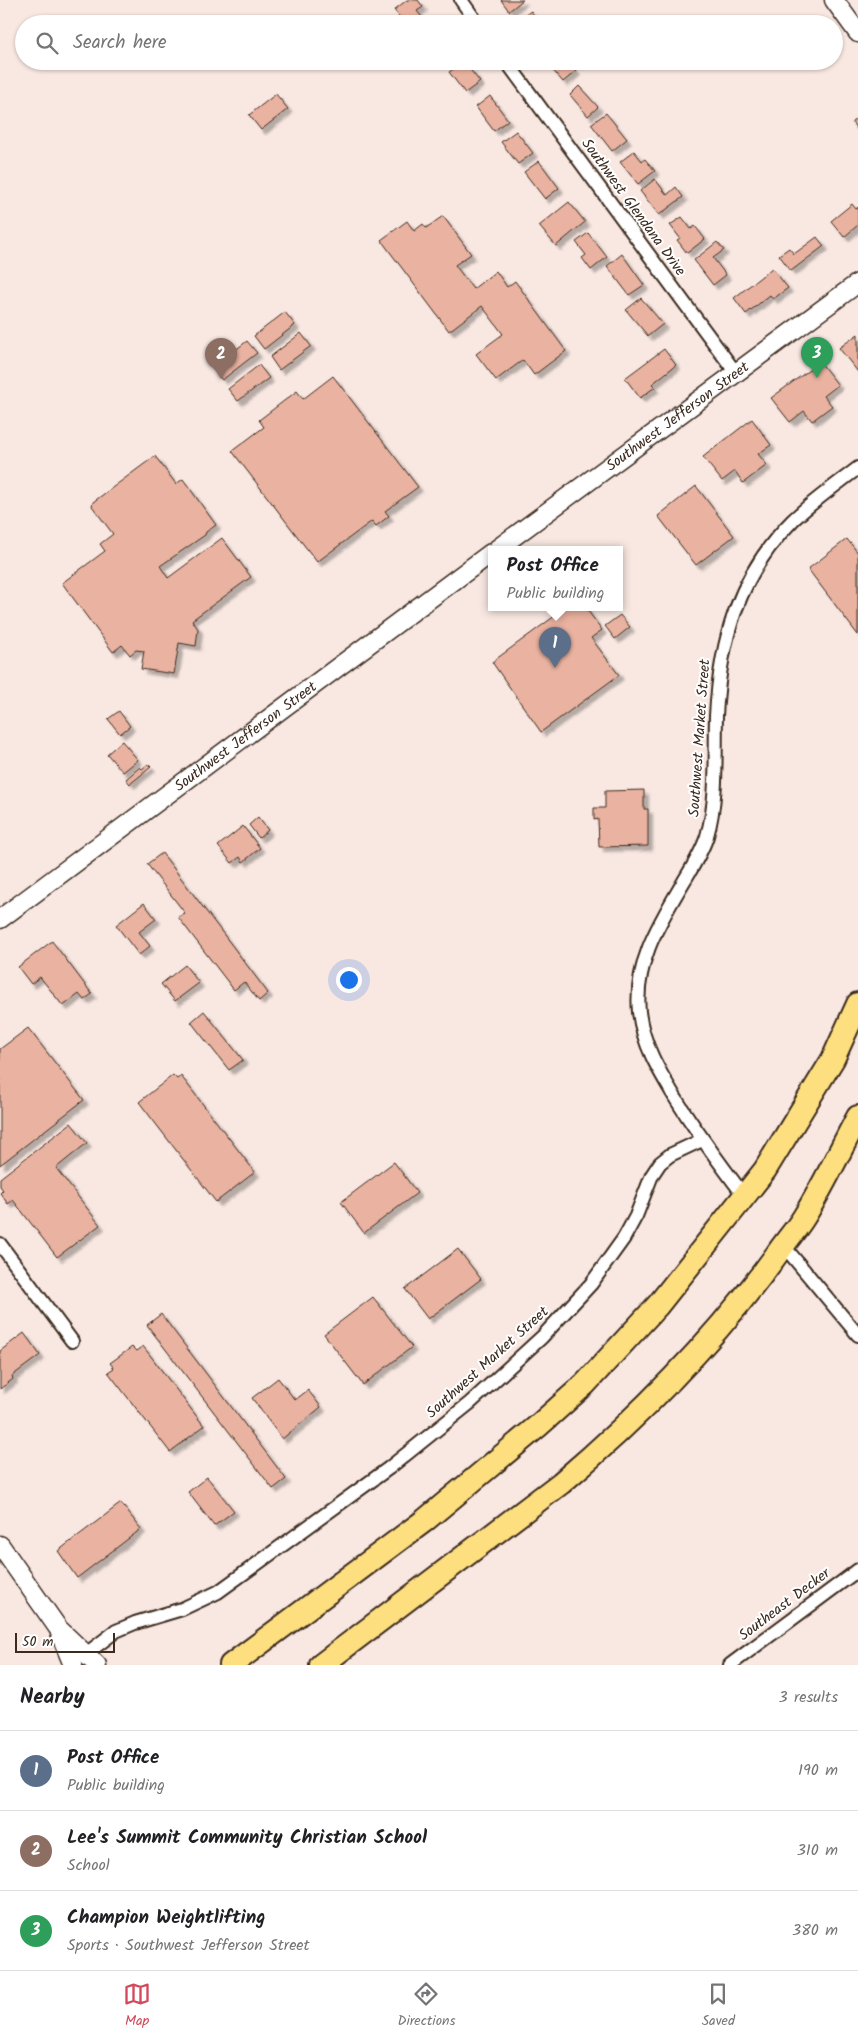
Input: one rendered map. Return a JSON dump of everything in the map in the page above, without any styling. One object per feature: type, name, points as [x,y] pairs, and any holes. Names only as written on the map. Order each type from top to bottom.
[{"type":"highway","points":[[231,1665],[424,1521],[538,1426],[585,1384],[658,1305],[746,1197],[765,1170],[833,1059],[858,1004]]},
{"type":"highway","points":[[321,1665],[510,1524],[596,1454],[663,1390],[717,1331],[755,1284],[803,1218],[858,1117]]},
{"type":"street","points":[[461,0],[472,15]]},
{"type":"street","points":[[834,0],[858,33]]},
{"type":"street","name":"Southwest Glendana Drive","points":[[513,70],[736,373]]},
{"type":"street","name":"Southwest Jefferson Street","points":[[501,546],[858,283]]},
{"type":"street","name":"Southwest Market Street","points":[[92,1659],[116,1631],[135,1623],[182,1609],[218,1592],[389,1468],[470,1402],[542,1337],[591,1284],[624,1238],[636,1216],[652,1175],[660,1163],[670,1155],[702,1140],[659,1072],[649,1052],[642,1031],[639,991],[647,948],[656,928],[699,856],[706,838],[713,797],[718,690],[722,655],[738,601],[761,559],[775,539],[813,502],[858,468]]},
{"type":"street","name":"Southwest Jefferson Street","points":[[0,919],[488,555]]},
{"type":"street","points":[[702,1140],[746,1197]]},
{"type":"street","points":[[0,1244],[72,1341]]},
{"type":"street","points":[[783,1245],[858,1335]]},
{"type":"street","points":[[0,1545],[58,1628],[92,1659]]},
{"type":"street","name":"Southeast Decker","points":[[730,1665],[858,1570]]},
{"type":"street","points":[[58,1628],[73,1665]]},
{"type":"building","points":[[407,0],[418,0],[423,7],[417,11],[420,15],[398,15],[394,10]]},
{"type":"building","points":[[501,0],[523,0],[509,11]]},
{"type":"building","points":[[531,11],[534,15],[525,15]]},
{"type":"building","points":[[452,70],[470,70],[480,82],[465,93],[449,72]]},
{"type":"building","points":[[553,70],[575,70],[576,71],[563,82]]},
{"type":"building","points":[[579,86],[598,107],[588,116],[570,95]]},
{"type":"building","points":[[276,94],[288,109],[261,130],[249,115]]},
{"type":"building","points":[[490,96],[508,120],[494,131],[476,107]]},
{"type":"building","points":[[606,113],[627,139],[612,151],[591,124]]},
{"type":"building","points":[[858,117],[858,131],[852,122]]},
{"type":"building","points":[[516,131],[533,153],[518,164],[501,142]]},
{"type":"building","points":[[634,151],[642,161],[645,159],[655,171],[638,184],[620,162]]},
{"type":"building","points":[[539,161],[559,188],[545,199],[524,172]]},
{"type":"building","points":[[655,179],[667,195],[676,187],[683,197],[659,215],[640,191]]},
{"type":"building","points":[[569,202],[585,222],[556,246],[539,226]]},
{"type":"building","points":[[852,204],[856,209],[858,207],[858,225],[844,237],[831,221]]},
{"type":"building","points":[[443,216],[471,254],[455,265],[473,289],[496,271],[507,287],[515,281],[566,351],[534,375],[523,360],[496,380],[476,354],[503,334],[482,306],[449,331],[381,240],[407,221],[414,231],[423,224],[426,228]]},
{"type":"building","points":[[682,217],[691,229],[695,226],[705,239],[687,253],[677,240],[680,238],[670,225]]},
{"type":"building","points":[[588,233],[607,257],[591,270],[582,258],[586,255],[576,242]]},
{"type":"building","points":[[817,237],[824,246],[791,271],[779,255],[789,248],[794,254]]},
{"type":"building","points":[[717,242],[724,250],[713,258],[726,275],[713,285],[694,260]]},
{"type":"building","points":[[622,254],[644,285],[629,295],[607,266]]},
{"type":"building","points":[[772,268],[788,288],[773,299],[770,295],[746,314],[734,298]]},
{"type":"building","points":[[641,298],[663,324],[648,336],[626,310]]},
{"type":"building","points":[[285,312],[295,325],[264,349],[254,336]]},
{"type":"building","points":[[301,333],[311,346],[279,370],[270,357]]},
{"type":"building","points":[[858,334],[858,372],[839,348]]},
{"type":"building","points":[[247,341],[257,353],[222,380],[212,368]]},
{"type":"building","points":[[664,349],[676,365],[652,384],[655,387],[640,398],[625,378]]},
{"type":"building","points":[[820,362],[838,385],[824,396],[832,406],[812,421],[804,411],[790,422],[771,398]]},
{"type":"building","points":[[259,365],[269,378],[238,401],[228,389]]},
{"type":"building","points":[[333,376],[418,487],[385,511],[389,516],[376,526],[372,521],[317,562],[232,451],[264,427],[259,420],[297,391],[303,399]]},
{"type":"building","points":[[752,419],[771,445],[758,454],[767,465],[743,483],[735,471],[722,481],[703,457]]},
{"type":"building","points":[[155,456],[176,484],[183,479],[216,525],[206,532],[205,535],[160,566],[168,578],[222,538],[251,577],[192,620],[198,629],[196,646],[179,643],[174,674],[141,669],[144,651],[136,650],[130,655],[122,645],[113,652],[62,583],[105,551],[100,544],[113,534],[92,506],[93,502]]},
{"type":"building","points":[[696,486],[734,536],[696,565],[658,516]]},
{"type":"building","points":[[847,539],[858,553],[858,635],[808,569]]},
{"type":"building","points":[[562,611],[588,611],[602,630],[591,638],[619,675],[541,732],[492,662]]},
{"type":"building","points":[[620,615],[630,627],[615,639],[605,626]]},
{"type":"building","points":[[119,711],[130,726],[120,734],[108,719]]},
{"type":"building","points":[[122,741],[138,760],[123,772],[107,754]]},
{"type":"building","points":[[148,764],[151,767],[130,784],[126,779],[140,767],[142,769]]},
{"type":"building","points":[[644,790],[644,809],[648,809],[648,846],[599,847],[598,819],[594,820],[594,808],[605,808],[605,791]]},
{"type":"building","points":[[258,817],[268,830],[259,838],[249,825]]},
{"type":"building","points":[[243,826],[260,848],[243,862],[240,857],[232,863],[218,846]]},
{"type":"building","points":[[162,853],[268,993],[259,1001],[244,982],[234,990],[178,917],[185,913],[147,864]]},
{"type":"building","points":[[144,903],[156,919],[139,932],[150,946],[139,955],[116,925]]},
{"type":"building","points":[[52,941],[92,994],[84,1000],[79,994],[63,1006],[40,977],[31,984],[18,967]]},
{"type":"building","points":[[185,965],[199,983],[175,1001],[161,984]]},
{"type":"building","points":[[204,1011],[243,1060],[229,1070],[191,1022]]},
{"type":"building","points":[[28,1028],[84,1100],[0,1165],[0,1049]]},
{"type":"building","points":[[173,1075],[177,1079],[181,1076],[255,1172],[216,1202],[139,1102]]},
{"type":"building","points":[[71,1123],[87,1143],[56,1168],[100,1225],[57,1257],[13,1200],[8,1204],[0,1193],[3,1190],[0,1186],[0,1178]]},
{"type":"building","points":[[394,1162],[417,1193],[364,1233],[341,1202]]},
{"type":"building","points":[[458,1249],[481,1279],[428,1319],[405,1289]]},
{"type":"building","points":[[373,1297],[412,1347],[363,1385],[324,1334]]},
{"type":"building","points":[[161,1314],[286,1479],[273,1489],[147,1325]]},
{"type":"building","points":[[24,1333],[40,1355],[12,1376],[13,1379],[0,1389],[0,1351]]},
{"type":"building","points":[[143,1346],[204,1426],[170,1452],[108,1372],[114,1368],[110,1363],[132,1347],[136,1351]]},
{"type":"building","points":[[278,1378],[295,1400],[308,1390],[321,1407],[282,1439],[252,1398]]},
{"type":"building","points":[[207,1477],[234,1511],[214,1526],[188,1492]]},
{"type":"building","points":[[121,1503],[141,1529],[77,1578],[58,1551]]},
{"type":"place","name":"Champion Weightlifting","points":[[817,378]]},
{"type":"place","name":"Lee's Summit Community Christian School","points":[[221,379]]},
{"type":"place","name":"Post Office","points":[[555,668]]}]
